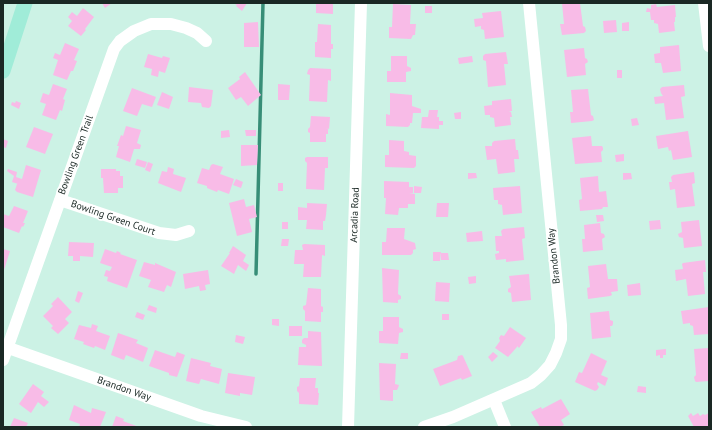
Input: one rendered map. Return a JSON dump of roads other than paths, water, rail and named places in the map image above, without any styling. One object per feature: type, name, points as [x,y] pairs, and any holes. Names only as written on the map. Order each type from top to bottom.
[{"type":"main road","points":[[3,71],[25,3]]},
{"type":"street","name":"Arcadia Road","points":[[348,427],[361,3]]},
{"type":"street","name":"Brandon Way","points":[[424,427],[453,417],[524,386],[540,375],[550,365],[561,339],[561,325],[529,3]]},
{"type":"street","points":[[704,3],[709,46]]},
{"type":"street","name":"Bowling Green Trail","points":[[3,360],[5,347],[60,200],[111,55],[120,41],[134,31],[151,24],[171,24],[197,33],[206,41]]},
{"type":"street","name":"Bowling Green Court","points":[[60,200],[159,233],[176,235],[189,231]]},
{"type":"street","name":"Brandon Way","points":[[5,347],[201,416],[246,427]]},
{"type":"street","points":[[494,400],[505,427]]},
{"type":"waterway","points":[[256,274],[263,3]]}]
